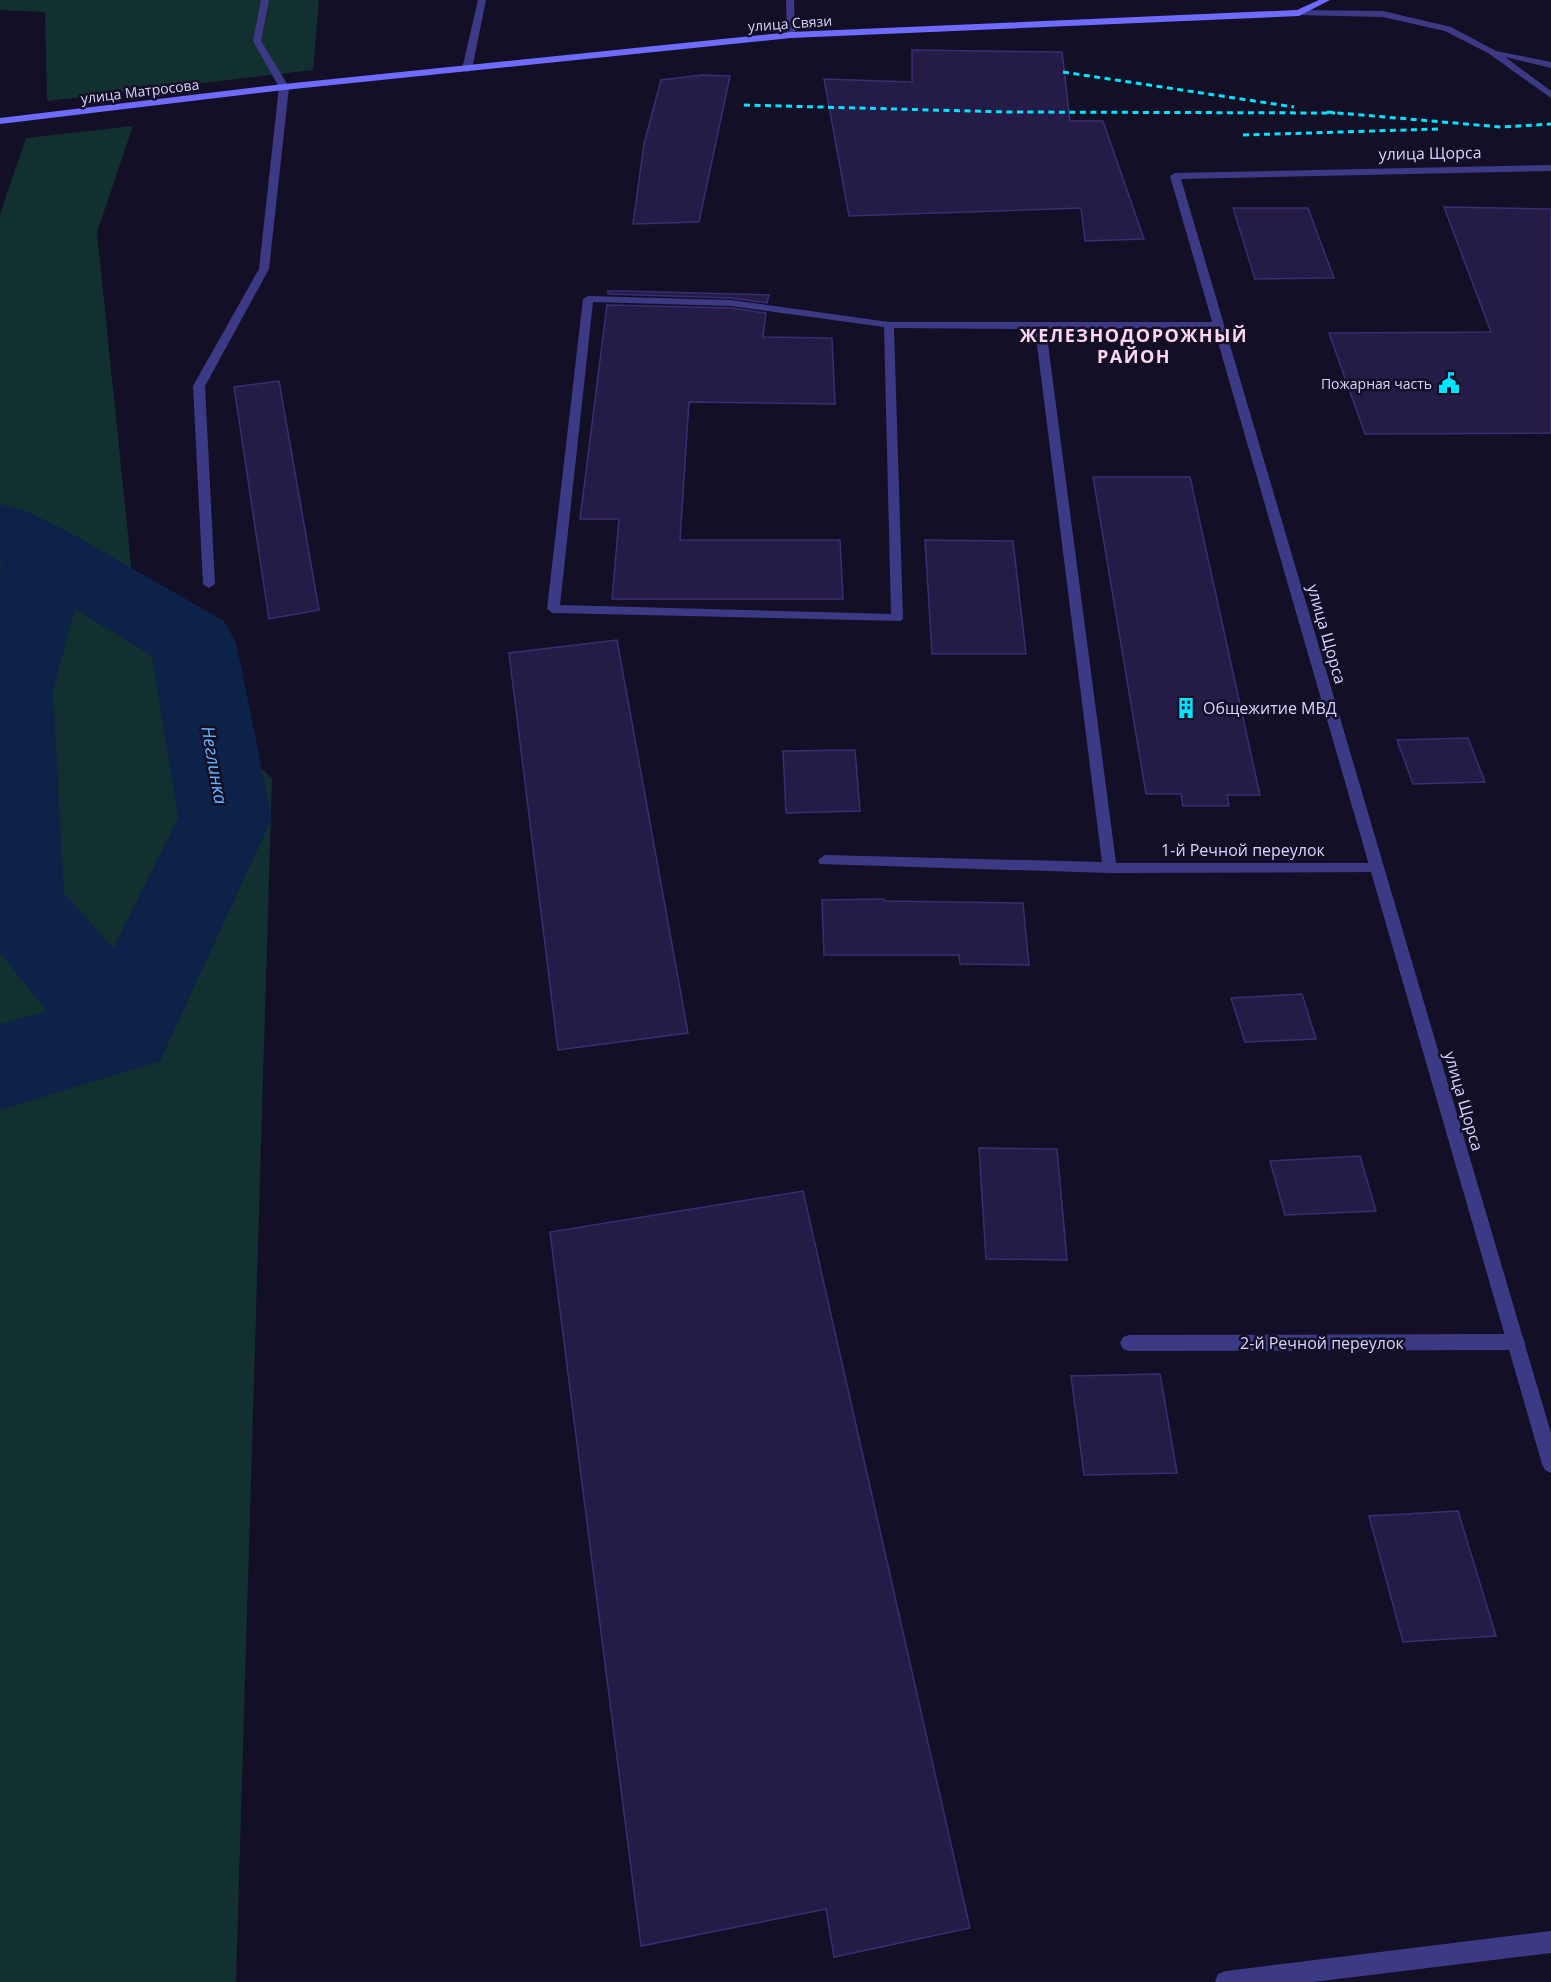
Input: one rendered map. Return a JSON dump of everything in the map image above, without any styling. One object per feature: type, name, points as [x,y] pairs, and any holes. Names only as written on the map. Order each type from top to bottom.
[{"type":"main road","points":[[1299,14],[1326,0]]},
{"type":"main road","name":"улица Связи","points":[[284,87],[790,35],[1299,14]]},
{"type":"main road","name":"улица Матросова","points":[[0,121],[284,87]]},
{"type":"street","points":[[208,584],[199,386],[264,269],[284,87],[257,41],[265,0]]},
{"type":"street","points":[[467,69],[482,0]]},
{"type":"street","points":[[790,0],[790,35]]},
{"type":"street","points":[[1299,14],[1383,14],[1448,29],[1491,51],[1551,95]]},
{"type":"street","points":[[1491,51],[1551,66]]},
{"type":"street","name":"улица Щорса","points":[[1551,168],[1175,176],[1551,1464]]},
{"type":"street","points":[[889,325],[897,618],[553,609],[588,299],[731,303],[889,325],[1218,324]]},
{"type":"street","points":[[1040,326],[1110,868]]},
{"type":"street","name":"1-й Речной переулок","points":[[825,860],[1110,868],[1377,868]]},
{"type":"street","name":"2-й Речной переулок","points":[[1129,1343],[1516,1342]]},
{"type":"street","points":[[1226,1982],[1551,1942]]},
{"type":"green space","points":[[0,0],[319,0],[313,70],[47,101],[45,12],[0,10]]},
{"type":"green space","points":[[133,126],[97,232],[139,642],[272,779],[236,1982],[0,1982],[0,214],[26,138]]},
{"type":"building","points":[[912,50],[1062,52],[1070,121],[1103,121],[1144,239],[1085,241],[1081,208],[849,216],[824,79],[912,82]]},
{"type":"building","points":[[702,75],[730,76],[699,222],[633,224],[644,144],[661,80]]},
{"type":"building","name":"Пожарная часть","points":[[1444,207],[1551,209],[1551,433],[1365,434],[1329,333],[1491,332]]},
{"type":"building","points":[[1233,208],[1308,208],[1334,278],[1255,279]]},
{"type":"building","points":[[608,291],[769,295],[767,303],[731,298],[608,294]]},
{"type":"building","points":[[607,305],[731,308],[766,313],[763,337],[832,338],[835,404],[689,402],[680,540],[840,540],[843,599],[612,599],[619,519],[580,519]]},
{"type":"building","points":[[279,381],[319,610],[269,619],[234,387]]},
{"type":"building","name":"Общежитие МВД","points":[[1093,477],[1190,477],[1260,795],[1227,795],[1229,806],[1183,806],[1181,794],[1146,794]]},
{"type":"building","points":[[925,540],[1013,541],[1026,654],[932,654]]},
{"type":"building","points":[[617,640],[688,1033],[558,1050],[509,653]]},
{"type":"building","points":[[1468,738],[1485,782],[1413,784],[1397,740]]},
{"type":"building","points":[[855,750],[860,811],[786,813],[783,751]]},
{"type":"building","points":[[884,899],[885,901],[1023,903],[1029,965],[960,964],[959,955],[824,955],[822,900]]},
{"type":"building","points":[[1302,994],[1316,1039],[1245,1042],[1231,998]]},
{"type":"building","points":[[979,1148],[1057,1149],[1067,1260],[986,1259]]},
{"type":"building","points":[[1360,1156],[1376,1211],[1285,1215],[1270,1161]]},
{"type":"building","points":[[803,1191],[970,1928],[834,1957],[826,1909],[641,1946],[550,1232]]},
{"type":"building","points":[[1160,1374],[1177,1473],[1084,1475],[1071,1376]]},
{"type":"building","points":[[1458,1511],[1496,1636],[1403,1642],[1369,1516]]},
{"type":"waterway","name":"Неглинка","points":[[0,530],[47,555]]},
{"type":"waterway","name":"Неглинка","points":[[47,555],[193,642],[225,818],[123,1032]]},
{"type":"waterway","points":[[47,555],[9,691],[16,903],[123,1032]]},
{"type":"waterway","name":"Неглинка","points":[[0,1067],[123,1032]]},
{"type":"railway","points":[[1063,72],[1294,107]]},
{"type":"railway","points":[[744,105],[1008,112],[1335,113]]},
{"type":"railway","points":[[1327,112],[1501,127],[1551,124]]},
{"type":"railway","points":[[1243,135],[1438,129]]},
{"type":"place","name":"Пожарная часть","points":[[1449,383]]},
{"type":"place","name":"Общежитие МВД","points":[[1186,708]]},
{"type":"district","name":"ЖЕЛЕЗНОДОРОЖНЫЙ РАЙОН","points":[[1134,345]]}]
